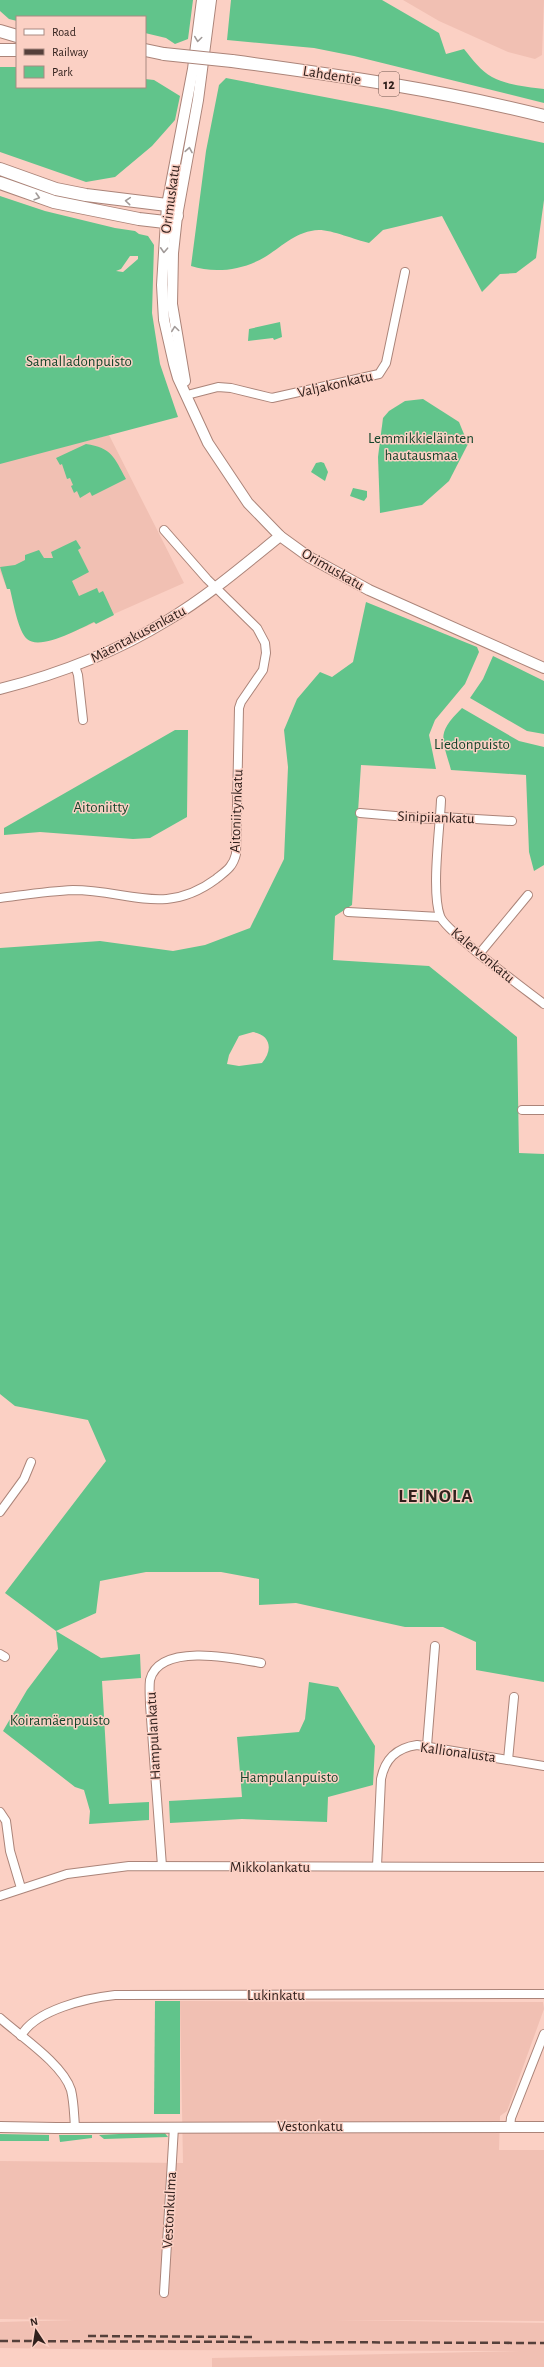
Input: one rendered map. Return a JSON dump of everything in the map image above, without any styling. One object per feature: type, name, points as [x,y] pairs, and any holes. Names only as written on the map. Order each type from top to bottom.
[{"type":"highway","points":[[0,31],[16,36]]},
{"type":"highway","points":[[0,36],[16,36]]},
{"type":"highway","points":[[0,50],[16,50]]},
{"type":"highway","name":"Lahdentie","points":[[146,52],[232,61],[332,74],[444,93],[544,116]]},
{"type":"highway","points":[[0,169],[56,188],[86,195],[167,205],[177,216],[165,222],[75,207],[27,194],[0,183]]},
{"type":"main road","name":"Orimuskatu","points":[[202,0],[193,69],[167,205],[162,286],[164,320],[176,371],[205,436],[248,503],[280,536],[309,557],[369,590],[544,668]]},
{"type":"main road","name":"Orimuskatu","points":[[187,395],[172,304],[177,216],[198,100],[211,0]]},
{"type":"main road","name":"Mäentakusenkatu","points":[[0,689],[75,666],[173,618],[216,588],[280,536]]},
{"type":"main road","name":"Vestonkatu","points":[[0,2126],[544,2126]]},
{"type":"street","name":"Valjakonkatu","points":[[187,395],[218,387],[231,388],[272,398],[379,374],[386,363],[405,272]]},
{"type":"street","name":"Aitoniitynkatu","points":[[0,898],[73,890],[158,900],[173,899],[194,893],[231,867],[236,854],[239,708],[241,702],[263,670],[266,653],[265,643],[257,628],[216,588],[164,530]]},
{"type":"street","points":[[75,666],[78,675],[83,720]]},
{"type":"street","name":"Kalervonkatu","points":[[441,800],[437,891],[440,917],[453,932],[544,1004]]},
{"type":"street","name":"Sinipiiankatu","points":[[360,813],[431,819],[441,817],[512,821]]},
{"type":"street","points":[[480,953],[528,895]]},
{"type":"street","points":[[348,912],[440,917]]},
{"type":"street","points":[[522,1110],[544,1110]]},
{"type":"street","points":[[0,1512],[24,1479],[31,1462]]},
{"type":"street","points":[[426,1746],[435,1646]]},
{"type":"street","name":"Hampulankatu","points":[[162,1866],[150,1705],[150,1680],[155,1670],[176,1658],[194,1656],[231,1657],[261,1663]]},
{"type":"street","points":[[508,1760],[514,1697]]},
{"type":"street","name":"Kallionalusta","points":[[377,1866],[383,1768],[397,1751],[406,1746],[426,1746],[544,1766]]},
{"type":"street","points":[[0,1812],[6,1821],[11,1853],[21,1888]]},
{"type":"street","name":"Mikkolankatu","points":[[0,1896],[54,1877],[86,1870],[162,1866],[544,1867]]},
{"type":"street","name":"Lukinkatu","points":[[21,2036],[26,2027],[40,2017],[85,2001],[115,1995],[544,1994]]},
{"type":"street","points":[[0,2018],[55,2066],[66,2080],[70,2090],[75,2127]]},
{"type":"street","points":[[510,2127],[544,2034]]},
{"type":"street","name":"Vestonkulma","points":[[164,2293],[174,2127]]},
{"type":"shaded area","points":[[403,0],[544,0],[542,55],[535,59],[508,52],[439,21]]},
{"type":"shaded area","points":[[109,435],[184,583],[71,633],[39,642],[31,641],[23,633],[10,589],[7,589],[0,571],[0,463]]},
{"type":"shaded area","points":[[180,2001],[543,2002],[544,2009],[507,2111],[500,2116],[499,2150],[544,2150],[544,2321],[332,2320],[544,2323],[544,2367],[212,2367],[212,2358],[521,2351],[127,2350],[0,2348],[0,2322],[75,2320],[0,2319],[0,2161],[183,2163]]},
{"type":"green space","points":[[0,0],[193,0],[188,39],[175,44],[166,38],[146,33],[146,16],[16,16],[16,21],[9,19],[0,11]]},
{"type":"green space","points":[[231,0],[382,0],[439,33],[446,54],[464,49],[480,68],[498,80],[510,84],[544,89],[544,103],[354,56],[314,48],[227,40]]},
{"type":"green space","points":[[0,67],[16,67],[16,88],[146,88],[146,79],[154,80],[180,96],[175,120],[152,146],[115,177],[86,182],[0,152]]},
{"type":"green space","points":[[226,78],[387,109],[544,143],[544,200],[536,258],[516,273],[500,274],[482,292],[442,216],[383,230],[369,243],[324,230],[311,231],[297,236],[265,257],[238,268],[210,270],[191,266],[206,151],[219,85]]},
{"type":"green space","name":"Samalladonpuisto","points":[[0,196],[45,211],[115,228],[135,231],[139,234],[148,236],[154,245],[152,313],[160,364],[178,417],[0,464]],"holes":[[[130,256],[138,256],[138,259],[123,272],[116,271],[121,269]]]},
{"type":"green space","points":[[280,322],[282,337],[274,340],[273,338],[248,341],[249,329]]},
{"type":"green space","name":"Lemmikkieläinten hautausmaa","points":[[423,399],[459,422],[468,444],[449,481],[422,505],[380,513],[378,457],[383,418],[389,411],[405,401]]},
{"type":"green space","points":[[86,444],[102,448],[107,451],[115,459],[126,479],[92,496],[90,492],[80,498],[77,491],[74,493],[70,478],[67,479],[62,464],[60,465],[56,458]]},
{"type":"green space","points":[[316,463],[324,463],[328,472],[325,481],[311,472]]},
{"type":"green space","points":[[353,488],[367,491],[367,497],[364,501],[350,496]]},
{"type":"green space","points":[[76,540],[81,548],[78,550],[89,572],[72,581],[79,596],[97,588],[99,593],[103,591],[114,615],[96,624],[94,622],[60,637],[41,642],[33,642],[27,639],[21,630],[16,616],[10,589],[7,589],[0,567],[15,565],[25,560],[25,555],[39,550],[44,558],[53,558],[51,552]]},
{"type":"green space","points":[[366,602],[477,647],[479,652],[465,684],[435,720],[429,735],[436,769],[361,765],[352,905],[335,916],[333,960],[429,966],[517,1037],[519,1153],[544,1154],[544,1682],[476,1670],[476,1642],[443,1627],[405,1627],[296,1603],[259,1605],[259,1579],[221,1572],[146,1572],[100,1581],[96,1613],[56,1631],[5,1593],[106,1461],[88,1420],[15,1406],[0,1394],[0,948],[100,941],[173,951],[205,945],[250,928],[284,859],[288,767],[284,730],[297,699],[320,672],[332,677],[353,662]],"holes":[[[253,1032],[264,1036],[267,1040],[269,1048],[266,1058],[262,1063],[239,1066],[227,1064],[229,1055],[239,1036]]]},
{"type":"green space","points":[[493,656],[544,681],[544,734],[527,731],[470,698],[483,679]]},
{"type":"green space","name":"Liedonpuisto","points":[[462,708],[519,741],[544,747],[544,865],[534,871],[529,852],[526,775],[451,770],[445,750],[443,736],[448,724]]},
{"type":"green space","name":"Aitoniitty","points":[[175,730],[188,730],[187,817],[150,838],[133,839],[40,832],[4,835],[4,828]]},
{"type":"green space","name":"Koiramäenpuisto","points":[[56,1631],[101,1658],[140,1654],[141,1678],[102,1681],[109,1804],[149,1802],[149,1820],[89,1824],[90,1811],[84,1790],[75,1787],[3,1731],[27,1690],[58,1649]]},
{"type":"green space","name":"Hampulanpuisto","points":[[309,1682],[338,1687],[375,1746],[373,1785],[328,1797],[327,1822],[242,1819],[170,1823],[169,1801],[242,1797],[237,1737],[299,1732],[305,1719]]},
{"type":"green space","points":[[155,2001],[180,2001],[180,2114],[154,2114]]},
{"type":"green space","points":[[164,2132],[168,2137],[104,2139],[99,2135]]},
{"type":"green space","points":[[0,2134],[49,2135],[49,2141],[0,2141]]},
{"type":"green space","points":[[59,2135],[92,2135],[92,2138],[60,2142]]},
{"type":"railway","points":[[88,2336],[256,2337]]},
{"type":"railway","points":[[0,2341],[544,2343]]},
{"type":"district","name":"LEINOLA","points":[[436,1495]]}]
